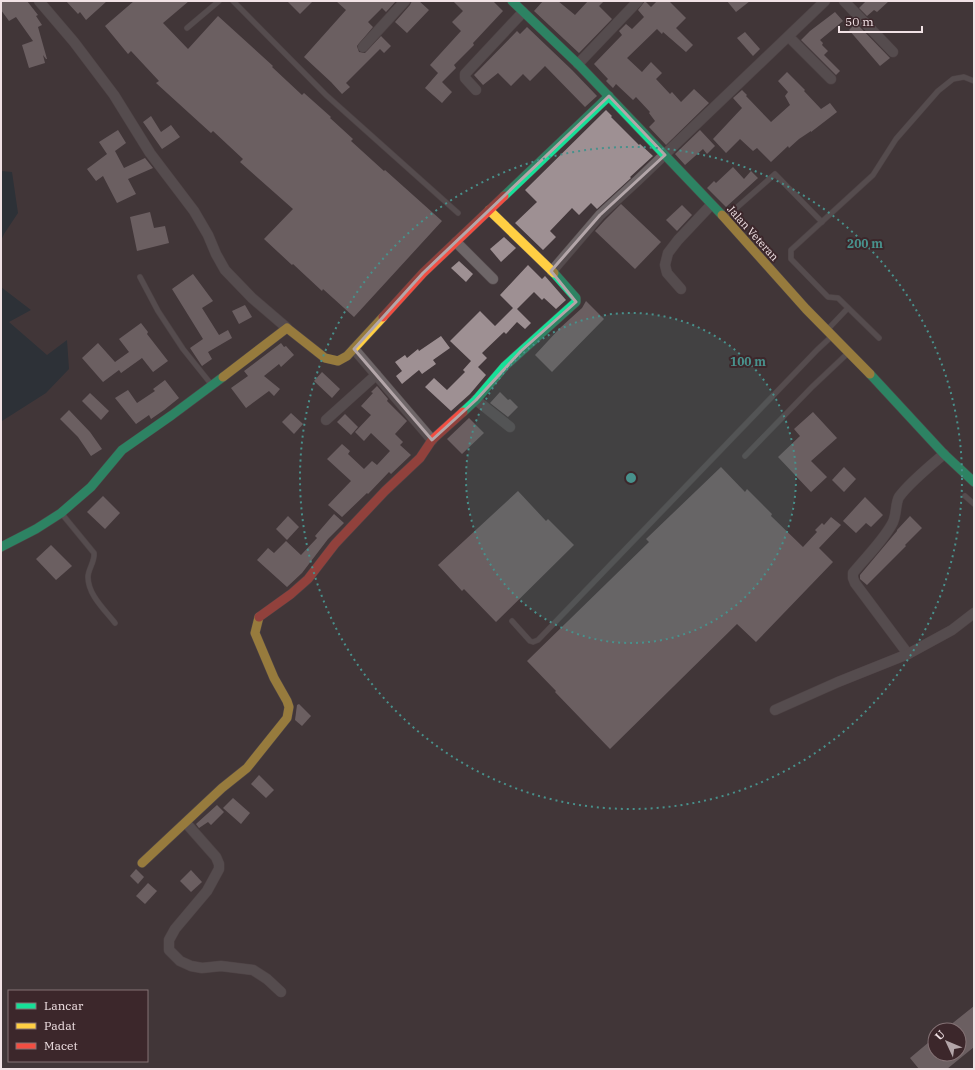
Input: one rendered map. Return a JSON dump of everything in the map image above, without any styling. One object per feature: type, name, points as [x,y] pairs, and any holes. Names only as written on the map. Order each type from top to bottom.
[{"type":"street","points":[[39,1],[74,42],[114,95],[150,153],[194,211],[208,235],[225,270],[252,298],[287,328],[325,358],[338,361],[354,349],[406,291],[488,210],[608,96]]},
{"type":"street","points":[[363,47],[405,1]]},
{"type":"street","name":"Jalan Veteran","points":[[512,1],[578,64],[725,218],[782,283],[944,454],[974,482]]},
{"type":"street","points":[[578,64],[638,1]]},
{"type":"street","points":[[552,271],[600,215],[665,155],[825,1]]},
{"type":"street","points":[[844,1],[893,52]]},
{"type":"street","points":[[476,90],[465,78],[465,74],[523,12]]},
{"type":"street","points":[[789,37],[831,79]]},
{"type":"street","points":[[681,289],[667,274],[666,265],[668,253],[678,240],[711,205]]},
{"type":"street","points":[[142,863],[222,788],[247,768],[287,718],[289,707],[287,701],[274,678],[255,633],[258,618],[291,594],[308,579],[335,544],[385,491],[420,458],[432,440],[476,400],[516,356],[576,302],[576,298],[552,271],[488,210]]},
{"type":"street","points":[[456,242],[493,279]]},
{"type":"street","points":[[1,547],[36,529],[61,513],[91,488],[122,450],[138,437],[172,415],[287,328]]},
{"type":"street","points":[[354,349],[432,440]]},
{"type":"street","points":[[326,420],[376,374]]},
{"type":"street","points":[[476,400],[510,428]]},
{"type":"street","points":[[908,654],[855,583],[853,573],[885,535],[893,523],[898,498],[944,454]]},
{"type":"street","points":[[775,710],[838,682],[908,654],[952,630],[974,614]]},
{"type":"street","points":[[186,823],[216,857],[219,864],[219,869],[207,891],[175,929],[169,940],[169,950],[183,963],[191,966],[202,968],[221,966],[253,970],[267,979],[281,992]]},
{"type":"lane","points":[[187,28],[219,1]]},
{"type":"lane","points":[[233,1],[326,95],[458,214]]},
{"type":"lane","points":[[879,338],[838,298],[828,297],[791,259],[791,250],[873,175],[896,139],[938,91],[953,79],[964,77],[974,81]]},
{"type":"lane","points":[[725,218],[775,174],[822,222]]},
{"type":"lane","points":[[140,278],[158,311],[183,349],[212,385]]},
{"type":"lane","points":[[512,622],[530,641],[533,642],[538,640],[817,350],[848,308]]},
{"type":"lane","points":[[745,456],[812,387],[849,352]]},
{"type":"lane","points":[[965,496],[974,504]]},
{"type":"lane","points":[[61,513],[94,553],[88,579],[90,586],[99,603],[115,623]]},
{"type":"highlighted area","points":[[609,96],[665,155],[600,215],[551,271],[576,302],[521,351],[476,400],[432,440],[354,349],[423,273]]},
{"type":"water","points":[[1,171],[12,172],[18,213],[1,241]]},
{"type":"water","points":[[1,287],[31,310],[9,322],[47,355],[67,340],[69,369],[46,393],[2,421],[1,421]]},
{"type":"building","points":[[1,1],[27,1],[38,15],[36,16],[42,25],[38,27],[47,59],[43,55],[45,63],[29,68],[22,45],[33,41],[16,17],[9,21],[1,10]]},
{"type":"building","points":[[66,1],[107,1],[86,20],[80,12],[78,14]]},
{"type":"building","points":[[134,1],[189,1],[163,23],[188,49],[218,16],[273,66],[272,67],[302,95],[304,93],[331,117],[330,118],[353,139],[351,141],[442,221],[354,317],[323,289],[322,291],[293,264],[292,265],[264,239],[293,209],[240,162],[243,159],[213,131],[211,133],[156,83],[159,81],[131,51],[128,54],[105,26]]},
{"type":"building","points":[[287,1],[313,1],[300,14]]},
{"type":"building","points":[[336,1],[396,1],[386,12],[382,8],[368,22],[373,27],[357,46],[359,52],[365,53],[381,36],[391,46],[384,53],[380,49],[346,83],[350,87],[342,94],[304,57],[346,10]]},
{"type":"building","points":[[412,1],[419,1],[429,10],[407,33],[395,22]]},
{"type":"building","points":[[453,1],[493,1],[503,11],[473,43],[474,45],[454,65],[456,68],[442,82],[452,92],[442,103],[425,88],[438,73],[430,65],[461,31],[452,22],[463,11]]},
{"type":"building","points":[[543,1],[558,1],[575,15],[588,1],[604,1],[599,6],[612,19],[579,53],[534,11]]},
{"type":"building","points":[[645,1],[651,7],[657,1],[669,1],[686,18],[676,28],[693,45],[686,52],[663,32],[662,34],[657,29],[627,58],[642,72],[651,62],[662,73],[656,79],[670,94],[672,92],[681,102],[694,89],[709,103],[666,145],[649,127],[655,121],[649,113],[650,112],[636,97],[633,100],[616,84],[613,88],[606,81],[608,79],[594,64],[622,35],[619,31],[626,24],[632,29],[644,17],[638,10]]},
{"type":"building","points":[[727,1],[750,1],[736,12]]},
{"type":"building","points":[[866,1],[889,1],[877,12],[874,10],[867,16],[859,8]]},
{"type":"building","points":[[835,12],[843,21],[820,40],[823,43],[822,45],[828,51],[824,55],[840,71],[836,75],[801,40],[810,31]]},
{"type":"building","points":[[856,23],[890,58],[880,66],[849,30]]},
{"type":"building","points":[[527,27],[597,96],[585,107],[545,66],[530,81],[523,74],[511,86],[498,73],[483,85],[474,75],[517,31],[520,34]]},
{"type":"building","points":[[745,32],[760,49],[753,56],[737,38]]},
{"type":"building","points":[[787,72],[821,109],[830,103],[837,112],[789,148],[788,146],[771,162],[757,148],[753,151],[740,139],[726,153],[713,139],[742,108],[733,98],[742,90],[771,122],[790,105],[785,96],[788,92],[778,81]]},
{"type":"building","points":[[606,110],[639,145],[640,144],[653,156],[597,209],[591,203],[579,215],[572,208],[550,231],[556,237],[543,250],[515,223],[537,202],[525,190]]},
{"type":"building","points":[[151,116],[161,132],[171,125],[180,137],[162,149],[143,122]]},
{"type":"building","points":[[118,130],[126,143],[115,151],[124,168],[145,158],[153,168],[128,179],[136,194],[117,203],[103,176],[96,181],[87,169],[107,154],[99,142]]},
{"type":"building","points":[[700,130],[715,146],[707,154],[703,149],[685,165],[675,154]]},
{"type":"building","points":[[733,167],[744,179],[751,171],[758,178],[726,207],[707,188],[714,181],[716,183]]},
{"type":"building","points":[[621,204],[661,242],[635,269],[595,231]]},
{"type":"building","points":[[682,205],[692,215],[677,231],[666,220]]},
{"type":"building","points":[[150,212],[154,228],[165,226],[169,243],[137,251],[130,217]]},
{"type":"building","points":[[504,237],[516,248],[501,262],[490,249]]},
{"type":"building","points":[[459,261],[473,274],[466,282],[451,268]]},
{"type":"building","points":[[528,265],[542,279],[545,276],[566,300],[556,309],[544,298],[542,300],[534,292],[517,309],[531,323],[525,329],[517,322],[506,334],[504,332],[482,353],[487,358],[478,367],[486,375],[470,394],[451,411],[425,387],[434,378],[447,390],[465,372],[463,370],[471,361],[450,341],[480,311],[495,326],[513,308],[500,295]]},
{"type":"building","points":[[193,274],[213,301],[202,308],[219,335],[228,330],[232,338],[208,352],[212,359],[202,366],[190,348],[203,339],[172,289]]},
{"type":"building","points":[[586,301],[604,319],[552,372],[535,355],[560,328],[582,308]]},
{"type":"building","points":[[245,305],[252,317],[239,324],[232,311]]},
{"type":"building","points":[[141,323],[148,332],[147,334],[168,361],[153,372],[142,358],[121,373],[119,370],[103,382],[82,358],[98,343],[115,362],[129,352],[119,339]]},
{"type":"building","points":[[441,336],[450,348],[433,360],[436,364],[422,374],[419,370],[402,384],[396,376],[402,371],[395,362],[405,355],[407,358],[418,349],[419,351]]},
{"type":"building","points":[[281,343],[294,355],[281,367],[279,364],[264,376],[280,389],[274,396],[269,391],[246,408],[231,388],[248,376],[244,371]]},
{"type":"building","points":[[322,372],[340,389],[332,398],[314,381]]},
{"type":"building","points":[[165,380],[179,398],[151,419],[149,415],[136,424],[115,398],[128,390],[137,403],[155,391],[153,389]]},
{"type":"building","points":[[377,386],[388,399],[387,401],[407,421],[395,434],[403,442],[400,445],[411,455],[391,474],[389,472],[368,494],[367,493],[342,517],[328,505],[351,481],[327,459],[342,444],[350,451],[348,454],[364,469],[372,461],[377,465],[390,451],[371,433],[364,441],[355,432],[371,415],[361,406],[373,393],[371,392]]},
{"type":"building","points":[[500,392],[518,407],[508,417],[490,403]]},
{"type":"building","points":[[90,393],[109,411],[101,420],[82,401]]},
{"type":"building","points":[[69,410],[90,432],[102,449],[91,456],[78,437],[60,419]]},
{"type":"building","points":[[813,412],[837,438],[811,461],[827,477],[811,492],[778,457],[800,436],[794,429]]},
{"type":"building","points":[[291,413],[303,424],[294,434],[282,422]]},
{"type":"building","points":[[345,414],[358,427],[351,435],[337,422]]},
{"type":"building","points":[[469,418],[484,433],[462,454],[447,439]]},
{"type":"building","points":[[721,467],[745,492],[747,489],[772,514],[771,516],[803,547],[817,532],[815,530],[822,523],[824,525],[831,517],[841,525],[819,548],[833,562],[756,642],[737,624],[610,749],[527,661],[649,542],[646,539]]},
{"type":"building","points":[[844,467],[856,479],[844,492],[832,480]]},
{"type":"building","points":[[518,491],[546,521],[548,519],[574,545],[496,622],[464,589],[462,591],[438,565]]},
{"type":"building","points":[[103,496],[120,513],[105,529],[87,512]]},
{"type":"building","points":[[865,497],[883,515],[871,527],[866,523],[856,533],[843,521]]},
{"type":"building","points":[[334,514],[344,523],[328,539],[302,573],[287,587],[257,560],[268,548],[274,553],[286,541],[301,555],[317,538],[315,536]]},
{"type":"building","points":[[288,516],[299,527],[287,540],[276,529]]},
{"type":"building","points":[[910,516],[922,528],[867,585],[860,579],[860,575]]},
{"type":"building","points":[[51,545],[72,566],[56,580],[36,559]]},
{"type":"building","points":[[299,704],[311,716],[302,726],[295,720],[297,705]]},
{"type":"building","points":[[259,775],[274,790],[266,798],[251,784]]},
{"type":"building","points":[[233,798],[250,813],[241,824],[223,808]]},
{"type":"building","points":[[217,805],[224,812],[211,825],[208,822],[199,828],[196,824]]},
{"type":"building","points":[[136,869],[144,877],[138,884],[130,876]]},
{"type":"building","points":[[191,870],[202,882],[191,892],[180,881]]},
{"type":"building","points":[[148,883],[157,891],[145,904],[136,896]]},
{"type":"building","points":[[974,1006],[974,1047],[967,1053],[967,1022],[954,1022]]},
{"type":"building","points":[[927,1044],[927,1062],[956,1062],[947,1069],[919,1069],[910,1058]]},
{"type":"traffic: fast","points":[[512,1],[578,64],[722,215]]},
{"type":"traffic: fast","points":[[504,196],[609,96]]},
{"type":"traffic: fast","points":[[463,412],[476,400],[505,366],[576,302],[576,298],[554,273]]},
{"type":"traffic: fast","points":[[870,374],[944,454],[974,482]]},
{"type":"traffic: fast","points":[[1,547],[36,529],[61,513],[91,487],[122,450],[223,377]]},
{"type":"traffic: slow","points":[[489,210],[554,273]]},
{"type":"traffic: slow","points":[[722,215],[806,309],[870,374]]},
{"type":"traffic: slow","points":[[223,377],[287,328],[325,358],[338,361],[347,356],[383,317]]},
{"type":"traffic: slow","points":[[142,863],[222,788],[247,768],[287,718],[289,707],[287,701],[274,678],[255,633],[259,617]]},
{"type":"traffic: jam","points":[[383,317],[423,273],[504,196]]},
{"type":"traffic: jam","points":[[259,617],[291,594],[308,579],[335,544],[385,491],[420,458],[432,440],[463,412]]}]
